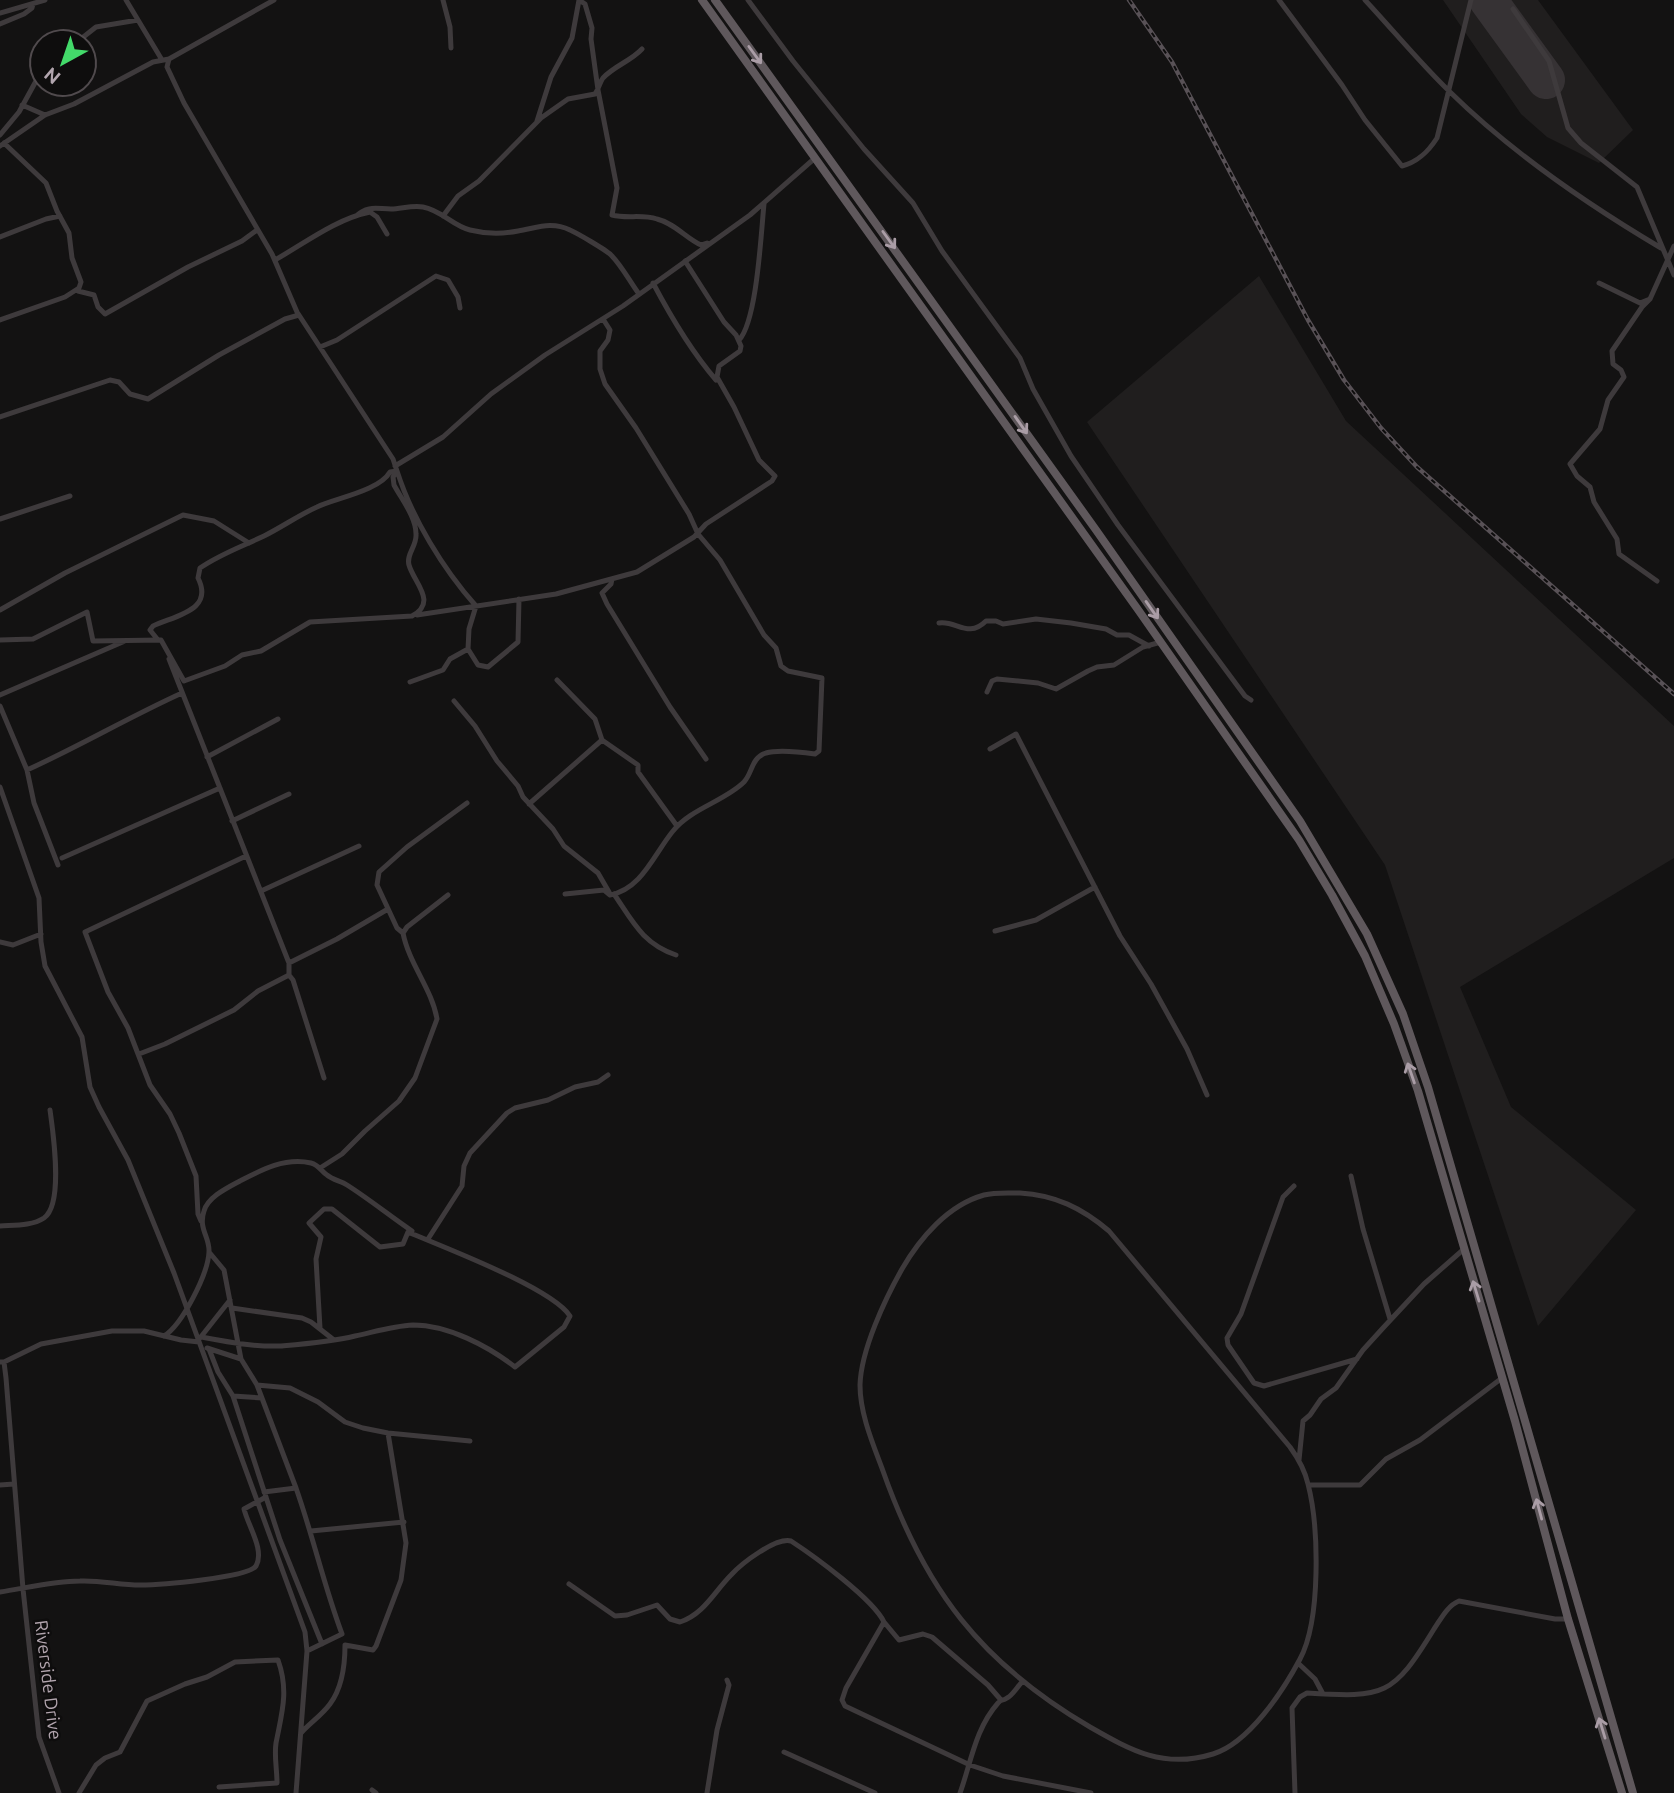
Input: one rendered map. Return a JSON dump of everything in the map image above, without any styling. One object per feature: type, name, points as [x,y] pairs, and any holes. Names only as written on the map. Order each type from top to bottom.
[{"type":"highway","points":[[702,0],[1161,642],[1299,840],[1365,956],[1394,1024],[1418,1091],[1502,1378],[1568,1619],[1622,1793]]},
{"type":"highway","points":[[715,0],[1096,530],[1286,800],[1344,891],[1367,934],[1403,1014],[1428,1087],[1633,1793]]},
{"type":"street","points":[[0,13],[45,0]]},
{"type":"street","points":[[126,0],[162,60]]},
{"type":"street","points":[[0,320],[65,297],[79,288],[81,282],[72,258],[69,233],[46,183],[2,145],[46,115],[74,104],[153,62],[169,59],[274,0]]},
{"type":"street","points":[[443,0],[450,27],[451,48]]},
{"type":"street","points":[[537,121],[551,78],[572,38],[579,0],[585,4],[592,27],[591,39],[598,90],[617,188],[612,215],[625,219],[659,219],[701,245],[716,239]]},
{"type":"street","points":[[748,0],[864,149],[913,203],[942,251],[1020,358],[1033,389],[1071,456],[1118,525],[1251,701]]},
{"type":"street","points":[[1279,0],[1402,166],[1419,159],[1430,150],[1437,138],[1471,0]]},
{"type":"street","points":[[1365,0],[1449,91],[1525,158],[1604,214],[1661,248]]},
{"type":"street","points":[[0,24],[24,14],[33,4]]},
{"type":"street","points":[[1513,9],[1549,61],[1568,128],[1581,143],[1637,187],[1674,275]]},
{"type":"street","points":[[95,28],[138,20]]},
{"type":"street","points":[[443,216],[458,196],[489,172],[537,121],[568,99],[595,94],[602,79],[642,50]]},
{"type":"street","points":[[169,59],[167,67],[184,103],[275,260],[299,315],[393,459],[402,487],[422,526],[457,584],[476,606]]},
{"type":"street","points":[[0,135],[14,119],[28,94]]},
{"type":"street","points":[[22,105],[46,115]]},
{"type":"street","points":[[685,261],[724,322],[739,340],[740,351],[717,369],[717,377],[759,460],[775,476],[765,487],[637,572],[556,594],[412,616],[310,622],[261,651],[242,655],[225,666],[184,681],[160,640],[150,630],[153,626],[199,605],[203,596],[203,588],[198,578],[200,568],[214,558],[321,505],[372,487],[387,477],[390,472],[449,433],[491,394],[716,239],[764,203],[815,158]]},
{"type":"street","points":[[739,340],[747,329],[757,271],[764,203]]},
{"type":"street","points":[[356,216],[362,211],[378,207],[389,210],[422,207],[471,230],[496,233],[557,225],[572,230],[610,253],[639,294]]},
{"type":"street","points":[[275,260],[324,231],[370,212],[377,217],[387,234]]},
{"type":"street","points":[[0,237],[60,216]]},
{"type":"street","points":[[75,291],[83,290],[94,295],[98,307],[105,314],[188,267],[242,241],[257,230]]},
{"type":"street","points":[[1657,581],[1619,554],[1617,539],[1594,502],[1590,487],[1577,476],[1570,464],[1600,429],[1608,400],[1624,377],[1621,370],[1613,364],[1612,351],[1650,299],[1674,246]]},
{"type":"street","points":[[320,347],[337,340],[436,276],[448,280],[458,297],[460,308]]},
{"type":"street","points":[[653,283],[671,317],[702,364],[721,385]]},
{"type":"street","points":[[1599,283],[1640,303],[1650,299]]},
{"type":"street","points":[[0,417],[110,380],[119,382],[130,394],[148,399],[219,355],[285,319],[299,315]]},
{"type":"street","points":[[565,894],[604,890],[612,895],[631,887],[645,872],[677,826],[745,781],[754,760],[769,752],[814,754],[819,751],[821,725],[822,678],[788,671],[781,666],[776,648],[764,635],[720,560],[697,533],[689,514],[636,428],[605,384],[600,369],[600,355],[610,330],[603,319]]},
{"type":"street","points":[[396,468],[394,485],[412,517],[416,536],[408,557],[409,564],[423,593],[422,608],[412,616]]},
{"type":"street","points":[[0,519],[70,496]]},
{"type":"street","points":[[0,610],[65,573],[183,515],[214,522],[249,543]]},
{"type":"street","points":[[612,579],[602,593],[607,604],[670,707],[706,759]]},
{"type":"street","points":[[476,606],[469,629],[468,649],[478,665],[488,667],[518,642],[519,599]]},
{"type":"street","points":[[0,640],[33,639],[87,612],[93,641],[160,640]]},
{"type":"street","points":[[939,623],[948,623],[961,630],[979,627],[986,621],[1003,624],[1036,619],[1106,629],[1116,635],[1129,635],[1149,646]]},
{"type":"street","points":[[0,695],[127,640]]},
{"type":"street","points":[[160,640],[289,963],[289,975],[293,980],[324,1078]]},
{"type":"street","points":[[987,692],[992,681],[997,679],[1030,682],[1056,689],[1088,671],[1114,665],[1161,642]]},
{"type":"street","points":[[410,682],[443,670],[450,659],[468,649]]},
{"type":"street","points":[[557,680],[595,719],[602,740],[638,765],[638,772],[677,826]]},
{"type":"street","points":[[27,770],[95,738],[137,713],[182,693]]},
{"type":"street","points":[[454,701],[475,726],[529,804],[553,829],[564,846],[598,873],[642,935],[659,949],[676,955]]},
{"type":"street","points":[[0,706],[27,770],[34,803],[58,865]]},
{"type":"street","points":[[207,757],[278,719]]},
{"type":"street","points":[[990,749],[1016,734],[1120,936],[1169,1016],[1207,1095]]},
{"type":"street","points":[[529,804],[602,740]]},
{"type":"street","points":[[0,787],[36,889],[45,966],[60,990],[82,1037],[90,1087],[128,1160],[200,1339],[305,1632],[307,1651],[296,1793]]},
{"type":"street","points":[[62,858],[220,788]]},
{"type":"street","points":[[232,821],[289,793]]},
{"type":"street","points":[[320,1168],[342,1154],[399,1101],[415,1078],[436,1028],[436,1009],[412,961],[403,933],[397,928],[377,884],[379,872],[407,847],[467,803]]},
{"type":"street","points":[[261,891],[359,846]]},
{"type":"street","points":[[164,1336],[175,1327],[206,1268],[209,1252],[198,1214],[196,1176],[170,1114],[150,1085],[139,1054],[108,992],[85,932],[246,856]]},
{"type":"street","points":[[995,931],[1036,919],[1095,887]]},
{"type":"street","points":[[403,933],[448,895]]},
{"type":"street","points":[[289,963],[388,909]]},
{"type":"street","points":[[0,942],[13,945],[41,934]]},
{"type":"street","points":[[139,1054],[234,1010],[258,991],[289,975]]},
{"type":"street","points":[[426,1239],[462,1186],[464,1166],[470,1153],[507,1113],[515,1108],[548,1100],[575,1087],[598,1082],[608,1075]]},
{"type":"street","points":[[0,1226],[32,1223],[49,1212],[55,1187],[50,1110]]},
{"type":"street","points":[[201,1221],[208,1202],[251,1175],[287,1162],[312,1163],[426,1239]]},
{"type":"street","points":[[1351,1176],[1363,1229],[1390,1320]]},
{"type":"street","points":[[1294,1186],[1283,1197],[1246,1304],[1227,1338],[1228,1345],[1254,1383],[1264,1386],[1357,1359]]},
{"type":"street","points":[[993,1194],[1041,1195],[1065,1202],[1086,1213],[1117,1239],[1290,1447],[1308,1485],[1315,1527],[1315,1574],[1310,1625],[1306,1645],[1298,1663],[1270,1706],[1242,1736],[1214,1753],[1182,1759],[1158,1758],[1127,1748],[1070,1715],[1021,1682],[948,1605],[926,1571],[886,1480],[868,1428],[861,1393],[863,1365],[896,1280],[923,1237],[939,1222],[970,1201],[993,1194]]},
{"type":"street","points":[[2,1362],[40,1344],[63,1338],[130,1329],[164,1336],[273,1346],[334,1340],[403,1326],[425,1326],[482,1346],[515,1367],[555,1336],[570,1320],[570,1315],[534,1290],[426,1239],[408,1232],[403,1244],[380,1247],[332,1209],[324,1209],[309,1223],[321,1237],[316,1257],[320,1328]]},
{"type":"street","points":[[1298,1460],[1303,1421],[1321,1399],[1336,1388],[1390,1320],[1464,1249]]},
{"type":"street","points":[[209,1252],[224,1270],[242,1359],[257,1385],[296,1488],[311,1531],[324,1585],[342,1634],[307,1651]]},
{"type":"street","points":[[200,1339],[230,1300]]},
{"type":"street","points":[[232,1308],[298,1317],[320,1328],[334,1340]]},
{"type":"street","points":[[200,1339],[209,1349],[218,1372],[233,1396],[283,1549],[322,1644]]},
{"type":"street","points":[[209,1349],[242,1359]]},
{"type":"street","name":"Riverside Drive","points":[[2,1362],[39,1737],[59,1793]]},
{"type":"street","points":[[1308,1485],[1360,1485],[1386,1459],[1420,1440],[1502,1378]]},
{"type":"street","points":[[257,1385],[290,1388],[318,1402],[345,1422],[388,1433],[470,1441]]},
{"type":"street","points":[[233,1396],[262,1398]]},
{"type":"street","points":[[301,1733],[332,1702],[345,1665],[345,1645],[373,1650],[380,1640],[404,1572],[404,1522],[388,1433]]},
{"type":"street","points":[[0,1485],[14,1484]]},
{"type":"street","points":[[0,1592],[80,1581],[140,1585],[247,1573],[254,1569],[259,1558],[244,1510],[265,1495],[296,1488]]},
{"type":"street","points":[[311,1531],[404,1522]]},
{"type":"street","points":[[569,1584],[615,1616],[627,1615],[655,1605],[670,1619],[680,1622],[701,1611],[737,1569],[773,1544],[787,1540],[848,1585],[875,1609],[899,1640],[923,1634],[932,1637],[979,1677],[1001,1700]]},
{"type":"street","points":[[1295,1793],[1292,1708],[1300,1697],[1307,1693],[1364,1695],[1388,1688],[1411,1665],[1449,1608],[1459,1601],[1555,1619],[1568,1619]]},
{"type":"street","points":[[884,1622],[846,1688],[843,1704],[970,1765],[1019,1780],[1091,1793]]},
{"type":"street","points":[[79,1793],[96,1765],[120,1752],[147,1701],[235,1662],[278,1660],[282,1673],[284,1712],[276,1745],[277,1793]]},
{"type":"street","points":[[1298,1663],[1321,1686],[1323,1694]]},
{"type":"street","points":[[707,1793],[717,1730],[729,1685],[727,1681]]},
{"type":"street","points":[[960,1793],[970,1765],[972,1750],[1001,1700],[1011,1695],[1021,1682]]},
{"type":"street","points":[[784,1752],[875,1793]]},
{"type":"street","points":[[219,1787],[277,1783]]},
{"type":"shaded area","points":[[1443,0],[1538,0],[1633,130],[1599,163],[1547,137],[1521,114]]},
{"type":"shaded area","points":[[1259,276],[1346,421],[1674,726],[1674,858],[1460,987],[1511,1107],[1636,1210],[1538,1326],[1385,865],[1087,422]]},
{"type":"runway","points":[[1488,0],[1546,80]]},
{"type":"railway","points":[[1129,0],[1172,62],[1308,320],[1344,380],[1381,428],[1417,467],[1674,694]]}]
